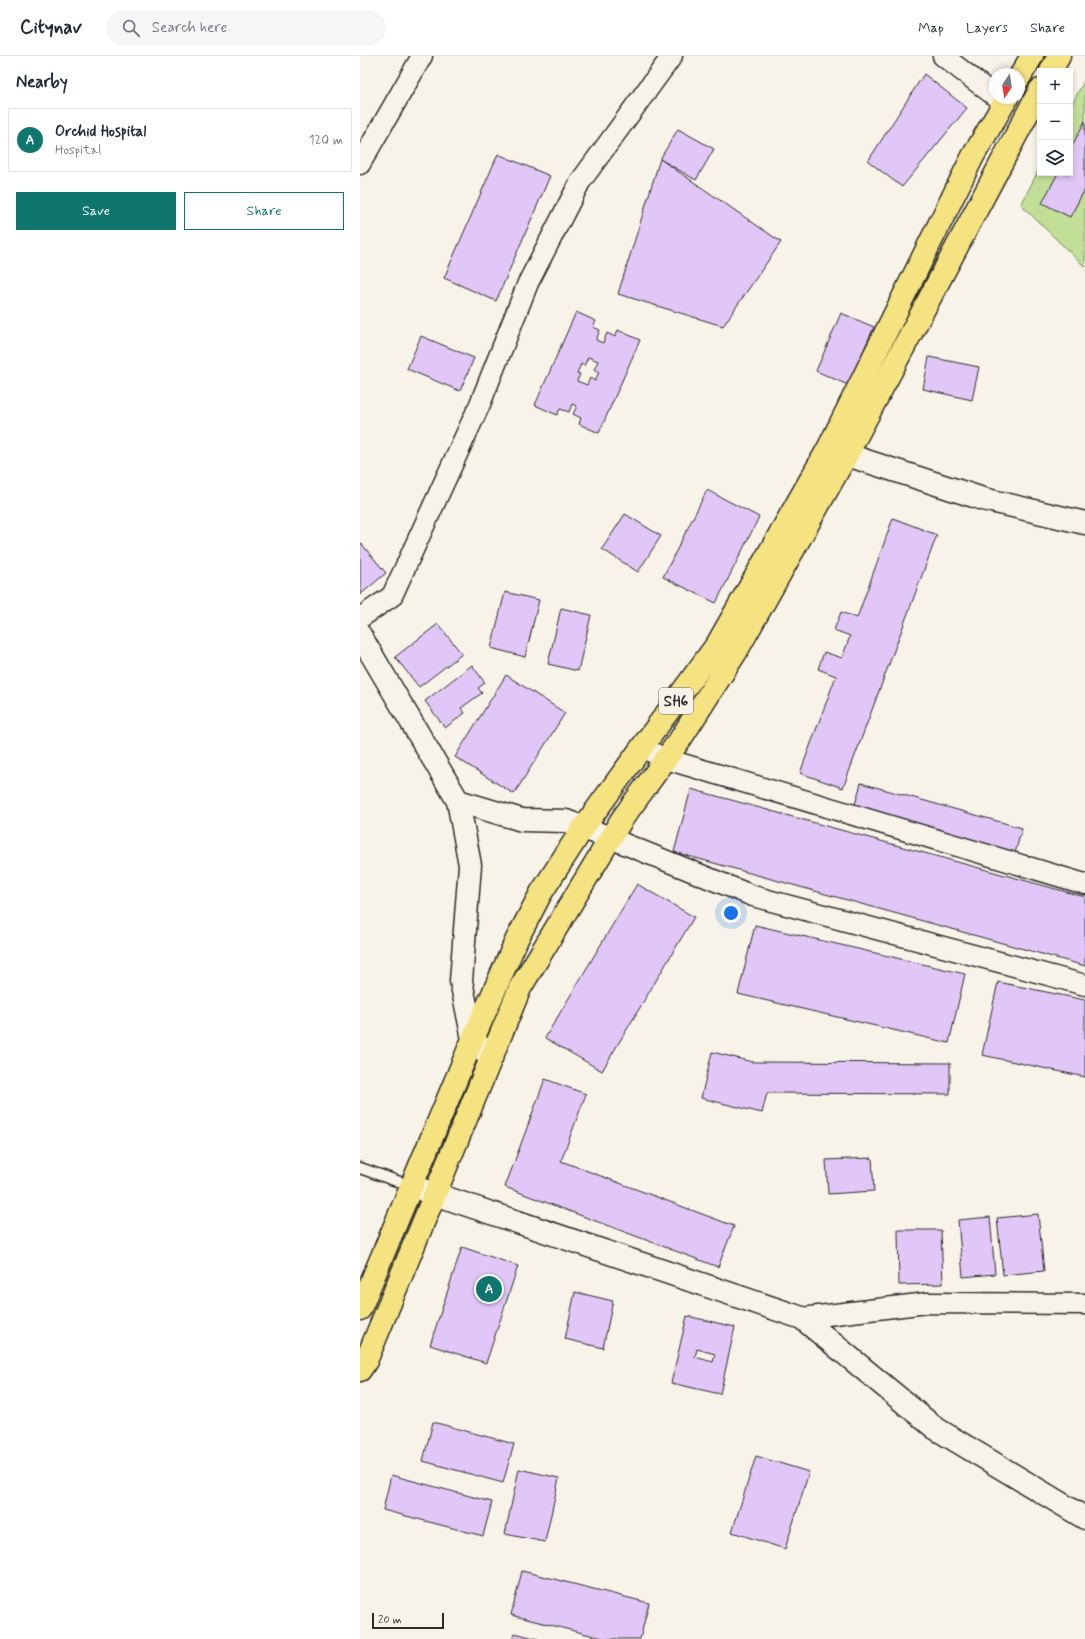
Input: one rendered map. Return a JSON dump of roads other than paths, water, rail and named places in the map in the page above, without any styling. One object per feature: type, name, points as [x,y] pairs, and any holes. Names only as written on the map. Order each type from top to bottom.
[{"type":"main road","points":[[1025,68],[1032,56]]},
{"type":"main road","points":[[1053,68],[1059,56]]},
{"type":"main road","points":[[360,1370],[366,1361],[520,988],[610,838],[666,759],[736,652],[837,452],[1037,95]]},
{"type":"main road","name":"SH6","points":[[360,1309],[516,939],[541,893],[584,828],[718,643],[837,452],[973,156],[999,104]]},
{"type":"street","points":[[360,164],[422,56]]},
{"type":"street","points":[[360,618],[392,596],[480,404],[528,283],[580,182],[672,56]]},
{"type":"street","points":[[943,56],[989,90]]},
{"type":"street","points":[[837,452],[983,499],[1085,523]]},
{"type":"street","points":[[360,634],[458,801],[470,865],[461,981],[473,1039],[491,1058]]},
{"type":"street","points":[[643,748],[666,759],[1085,884]]},
{"type":"street","points":[[458,801],[522,820],[566,820],[754,896],[1085,985]]},
{"type":"street","points":[[411,1186],[802,1318],[935,1428],[1085,1518]]},
{"type":"street","points":[[802,1318],[927,1303],[1085,1304]]},
{"type":"lane","points":[[360,1168],[411,1186]]},
{"type":"place","name":"Orchid Hospital","points":[[489,1289]]}]
